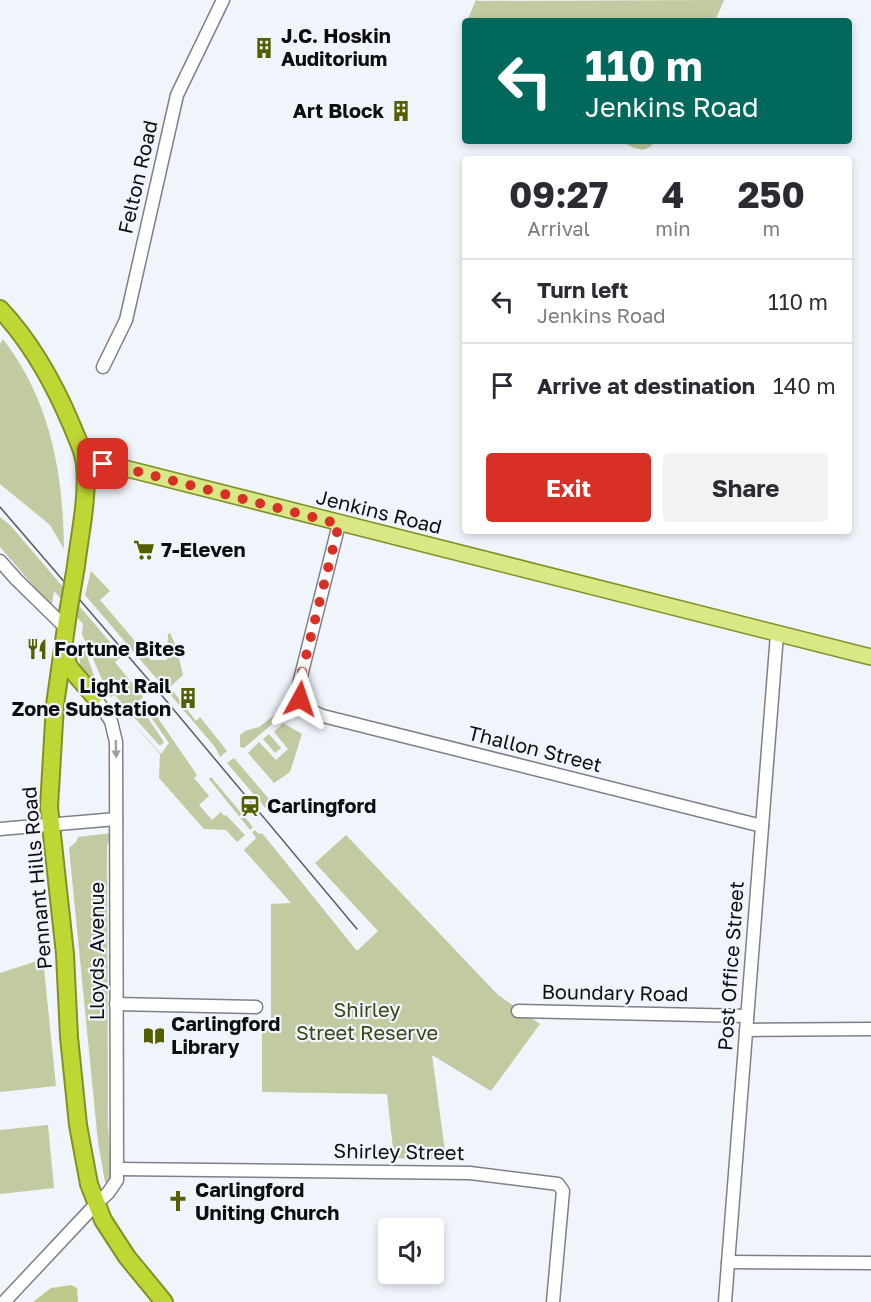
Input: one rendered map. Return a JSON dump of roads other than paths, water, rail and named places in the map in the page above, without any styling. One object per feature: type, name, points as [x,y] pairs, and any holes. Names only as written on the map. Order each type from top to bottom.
[{"type":"highway","name":"Pennant Hills Road","points":[[0,309],[22,334],[47,375],[60,399],[85,462],[85,504],[56,689],[50,761],[51,824],[65,954],[73,1080],[83,1156],[96,1204],[103,1220],[127,1257],[164,1302]]},
{"type":"highway","points":[[63,647],[69,667],[94,696]]},
{"type":"main road","name":"Jenkins Road","points":[[85,462],[128,469],[871,657]]},
{"type":"street","name":"Felton Road","points":[[103,367],[126,320],[177,95],[223,0]]},
{"type":"street","name":"Thallon Street","points":[[339,524],[299,684],[302,704],[312,712],[762,826]]},
{"type":"street","points":[[0,561],[16,579],[67,620]]},
{"type":"street","name":"Post Office Street","points":[[725,1302],[777,634]]},
{"type":"street","name":"Lloyds Avenue","points":[[4,1302],[114,1185],[117,1169],[115,734],[107,713],[94,696]]},
{"type":"street","points":[[0,829],[116,819]]},
{"type":"street","points":[[116,1005],[256,1007]]},
{"type":"street","name":"Boundary Road","points":[[518,1011],[747,1016]]},
{"type":"street","points":[[746,1030],[871,1029]]},
{"type":"street","name":"Shirley Street","points":[[117,1169],[470,1173],[558,1184],[563,1191],[553,1302]]},
{"type":"street","points":[[728,1262],[871,1263]]},
{"type":"tram line","points":[[0,507],[153,685],[357,929]]},
{"type":"place","name":"J.C. Hoskin Auditorium","points":[[264,48]]},
{"type":"place","name":"Art Block","points":[[401,111]]},
{"type":"place","name":"7-Eleven","points":[[144,550]]},
{"type":"place","name":"Fortune Bites","points":[[37,649]]},
{"type":"place","name":"Light Rail Zone Substation","points":[[188,698]]},
{"type":"place","name":"Carlingford","points":[[250,806]]},
{"type":"place","name":"Carlingford Library","points":[[154,1036]]},
{"type":"place","name":"Carlingford Uniting Church","points":[[178,1201]]},
{"type":"park label","name":"Shirley Street Reserve","points":[[367,1022]]}]
